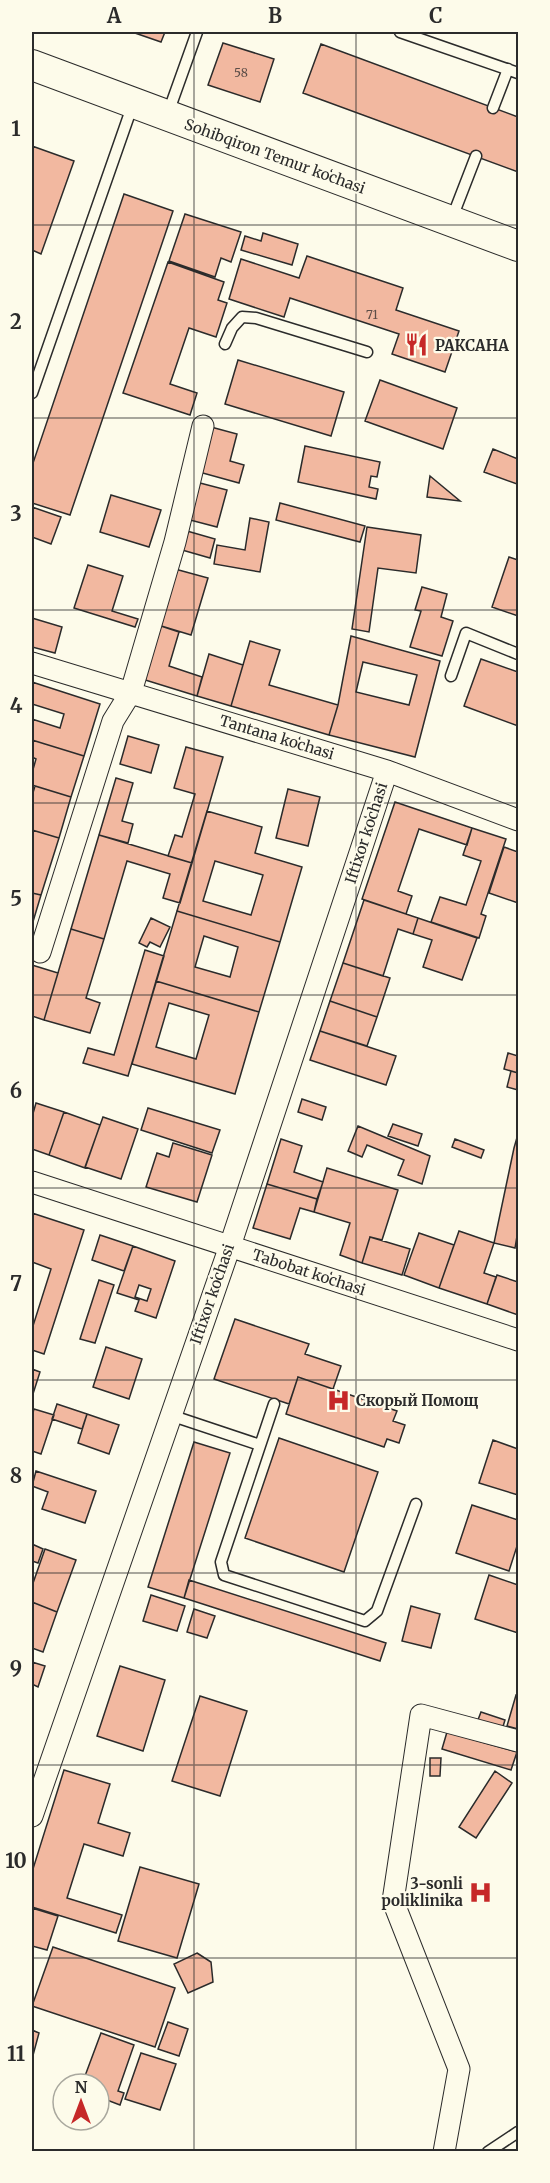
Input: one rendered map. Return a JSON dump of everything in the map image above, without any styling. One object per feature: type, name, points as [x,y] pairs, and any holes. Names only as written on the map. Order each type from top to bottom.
[{"type":"main road","name":"Sohibqiron Temur koʻchasi","points":[[32,65],[519,246]]},
{"type":"street","points":[[40,952],[113,721],[131,692],[175,542],[203,426]]},
{"type":"street","name":"Tantana koʻchasi","points":[[32,663],[387,771],[519,820]]},
{"type":"street","name":"Iftixor koʻchasi","points":[[32,1816],[230,1246],[387,771]]},
{"type":"street","name":"Tabobat koʻchasi","points":[[32,1182],[519,1340]]},
{"type":"street","points":[[444,2151],[459,2069],[393,1901],[421,1715],[519,1740]]},
{"type":"lane","points":[[167,116],[197,32]]},
{"type":"lane","points":[[400,32],[513,71],[494,108]]},
{"type":"lane","points":[[32,393],[133,103]]},
{"type":"lane","points":[[451,222],[476,156]]},
{"type":"lane","points":[[225,344],[232,328],[242,317],[256,318],[367,352]]},
{"type":"lane","points":[[451,676],[466,633],[519,654]]},
{"type":"lane","points":[[274,1404],[221,1562],[224,1575],[365,1621],[377,1611],[416,1504]]},
{"type":"lane","points":[[170,1414],[260,1445]]},
{"type":"lane","points":[[488,2151],[519,2132]]},
{"type":"building","points":[[132,32],[165,32],[161,42]]},
{"type":"building","points":[[223,43],[274,59],[260,102],[208,85]]},
{"type":"building","points":[[321,44],[518,117],[518,172],[303,93]]},
{"type":"building","points":[[32,146],[74,161],[41,254],[32,250]]},
{"type":"building","points":[[124,194],[173,211],[70,515],[32,503],[32,466]]},
{"type":"building","points":[[185,214],[241,232],[231,262],[221,258],[215,277],[169,261]]},
{"type":"building","points":[[263,233],[298,244],[292,265],[241,250],[245,236],[261,241]]},
{"type":"building","points":[[307,256],[403,288],[396,310],[459,331],[445,372],[392,354],[399,334],[290,298],[284,317],[229,299],[241,259],[299,278]]},
{"type":"building","points":[[168,262],[224,282],[218,300],[227,303],[216,337],[189,328],[170,384],[197,393],[190,415],[123,393]]},
{"type":"building","points":[[238,360],[344,392],[331,436],[225,404]]},
{"type":"building","points":[[380,380],[457,408],[443,449],[365,421]]},
{"type":"building","points":[[211,427],[237,434],[230,461],[244,465],[239,483],[199,472]]},
{"type":"building","points":[[305,446],[380,462],[377,477],[371,476],[369,487],[378,489],[376,499],[298,482]]},
{"type":"building","points":[[493,449],[518,459],[517,484],[484,472]]},
{"type":"building","points":[[430,476],[460,501],[427,497]]},
{"type":"building","points":[[200,483],[227,490],[217,527],[190,520]]},
{"type":"building","points":[[111,495],[161,510],[149,547],[100,532]]},
{"type":"building","points":[[280,503],[365,526],[360,542],[276,520]]},
{"type":"building","points":[[32,507],[61,517],[51,544],[32,537]]},
{"type":"building","points":[[250,518],[269,522],[260,572],[214,564],[217,545],[245,550]]},
{"type":"building","points":[[367,527],[421,535],[416,573],[378,568],[369,632],[352,629]]},
{"type":"building","points":[[187,531],[215,539],[210,558],[182,550]]},
{"type":"building","points":[[509,557],[518,560],[518,616],[492,607]]},
{"type":"building","points":[[88,565],[123,576],[112,611],[138,619],[135,627],[74,608]]},
{"type":"building","points":[[175,569],[208,578],[191,635],[158,625]]},
{"type":"building","points":[[422,587],[447,594],[441,617],[453,621],[442,656],[410,647],[421,611],[415,610]]},
{"type":"building","points":[[32,618],[62,627],[55,653],[32,647]]},
{"type":"building","points":[[158,625],[179,632],[169,666],[202,677],[197,696],[142,679]]},
{"type":"building","points":[[351,636],[440,661],[415,757],[329,735],[338,705]],"holes":[[[363,662],[417,675],[409,705],[356,692]]]},
{"type":"building","points":[[250,641],[280,650],[269,685],[338,705],[329,735],[231,706]]},
{"type":"building","points":[[209,654],[243,665],[231,706],[197,696]]},
{"type":"building","points":[[481,659],[518,672],[518,726],[464,706]]},
{"type":"building","points":[[32,682],[100,704],[84,756],[32,740],[32,719],[60,728],[64,714],[32,704]]},
{"type":"building","points":[[128,736],[159,745],[151,773],[120,764]]},
{"type":"building","points":[[32,740],[84,756],[71,797],[32,785],[32,773],[36,759],[32,757]]},
{"type":"building","points":[[186,747],[223,757],[192,863],[168,856],[175,835],[182,837],[195,794],[174,788]]},
{"type":"building","points":[[116,778],[133,783],[122,821],[133,824],[128,843],[99,835]]},
{"type":"building","points":[[35,786],[71,797],[59,838],[32,830],[32,796]]},
{"type":"building","points":[[288,789],[320,797],[308,846],[276,838]]},
{"type":"building","points":[[395,802],[472,828],[467,845],[419,829],[398,891],[412,896],[406,914],[362,899]]},
{"type":"building","points":[[207,811],[262,827],[255,853],[302,867],[280,942],[177,911]],"holes":[[[215,861],[263,875],[251,915],[203,901]]]},
{"type":"building","points":[[472,828],[506,839],[481,914],[486,916],[479,938],[431,922],[440,897],[466,905],[481,861],[463,855]]},
{"type":"building","points":[[32,830],[59,838],[41,895],[32,893]]},
{"type":"building","points":[[99,835],[192,863],[180,903],[163,898],[170,874],[127,861],[104,939],[71,929]]},
{"type":"building","points":[[504,847],[518,852],[518,903],[489,893]]},
{"type":"building","points":[[32,893],[41,895],[32,925]]},
{"type":"building","points":[[364,900],[418,918],[413,934],[398,929],[383,976],[343,963]]},
{"type":"building","points":[[177,911],[280,942],[259,1012],[156,981]],"holes":[[[204,936],[238,947],[230,977],[195,967]]]},
{"type":"building","points":[[151,918],[170,927],[160,947],[150,942],[147,947],[139,943]]},
{"type":"building","points":[[418,918],[477,938],[462,980],[423,967],[432,940],[413,934]]},
{"type":"building","points":[[71,929],[104,939],[86,998],[100,1003],[90,1033],[44,1020]]},
{"type":"building","points":[[145,950],[164,956],[128,1076],[83,1063],[88,1048],[114,1055]]},
{"type":"building","points":[[343,963],[390,978],[377,1017],[330,1001]]},
{"type":"building","points":[[32,965],[58,973],[44,1020],[32,1016]]},
{"type":"building","points":[[156,981],[259,1012],[235,1094],[132,1064]],"holes":[[[169,1003],[209,1015],[196,1059],[156,1047]]]},
{"type":"building","points":[[330,1001],[377,1017],[367,1046],[320,1031]]},
{"type":"building","points":[[320,1031],[396,1056],[386,1085],[310,1060]]},
{"type":"building","points":[[508,1053],[518,1056],[518,1073],[504,1069]]},
{"type":"building","points":[[511,1071],[518,1073],[518,1090],[507,1087]]},
{"type":"building","points":[[302,1099],[326,1107],[322,1120],[298,1112]]},
{"type":"building","points":[[36,1103],[64,1112],[49,1155],[32,1149],[32,1117]]},
{"type":"building","points":[[148,1108],[220,1130],[212,1153],[141,1130]]},
{"type":"building","points":[[64,1112],[100,1125],[85,1168],[49,1155]]},
{"type":"building","points":[[103,1117],[138,1129],[121,1179],[85,1167]]},
{"type":"building","points":[[393,1124],[422,1134],[418,1146],[388,1136]]},
{"type":"building","points":[[358,1126],[430,1156],[422,1184],[398,1175],[404,1160],[367,1145],[362,1157],[348,1151]]},
{"type":"building","points":[[518,1134],[518,1230],[515,1248],[494,1243]]},
{"type":"building","points":[[281,1139],[302,1146],[294,1172],[323,1182],[317,1199],[267,1184]]},
{"type":"building","points":[[455,1139],[484,1150],[481,1158],[452,1147]]},
{"type":"building","points":[[173,1143],[212,1155],[197,1202],[146,1187],[157,1153],[169,1157]]},
{"type":"building","points":[[327,1168],[398,1190],[382,1240],[370,1237],[362,1263],[340,1255],[350,1223],[314,1212]]},
{"type":"building","points":[[267,1184],[317,1199],[314,1212],[300,1208],[290,1239],[253,1228]]},
{"type":"building","points":[[32,1213],[84,1230],[44,1354],[32,1350],[32,1329],[51,1269],[32,1262]]},
{"type":"building","points":[[459,1231],[494,1243],[484,1273],[496,1277],[487,1304],[439,1288]]},
{"type":"building","points":[[419,1233],[454,1245],[439,1288],[404,1275]]},
{"type":"building","points":[[100,1235],[133,1246],[124,1271],[92,1260]]},
{"type":"building","points":[[370,1237],[410,1249],[402,1275],[362,1263]]},
{"type":"building","points":[[133,1246],[175,1261],[156,1318],[135,1311],[139,1300],[117,1293]],"holes":[[[139,1285],[151,1289],[147,1301],[135,1297]]]},
{"type":"building","points":[[497,1275],[518,1282],[518,1315],[487,1304]]},
{"type":"building","points":[[99,1280],[114,1285],[95,1343],[80,1339]]},
{"type":"building","points":[[235,1319],[309,1344],[305,1354],[341,1366],[333,1389],[298,1377],[289,1404],[214,1379]]},
{"type":"building","points":[[106,1347],[142,1359],[129,1399],[93,1387]]},
{"type":"building","points":[[32,1369],[40,1372],[32,1397]]},
{"type":"building","points":[[298,1377],[397,1411],[393,1421],[405,1425],[399,1443],[387,1439],[384,1447],[286,1414]]},
{"type":"building","points":[[57,1404],[87,1414],[82,1429],[52,1419]]},
{"type":"building","points":[[34,1409],[54,1415],[41,1454],[32,1451]]},
{"type":"building","points":[[87,1414],[119,1425],[109,1454],[78,1443]]},
{"type":"building","points":[[279,1438],[378,1472],[344,1572],[245,1538]]},
{"type":"building","points":[[493,1440],[518,1449],[518,1495],[479,1483]]},
{"type":"building","points":[[194,1442],[230,1453],[184,1598],[148,1587]]},
{"type":"building","points":[[36,1471],[96,1491],[85,1523],[42,1509],[48,1492],[32,1486]]},
{"type":"building","points":[[472,1505],[518,1520],[518,1543],[509,1571],[456,1553]]},
{"type":"building","points":[[32,1544],[43,1549],[38,1563],[32,1561]]},
{"type":"building","points":[[45,1549],[76,1560],[57,1612],[32,1602],[32,1586]]},
{"type":"building","points":[[489,1575],[518,1585],[518,1633],[475,1619]]},
{"type":"building","points":[[189,1580],[386,1643],[380,1661],[184,1598]]},
{"type":"building","points":[[151,1595],[185,1606],[177,1631],[143,1621]]},
{"type":"building","points":[[32,1602],[57,1612],[43,1652],[32,1648]]},
{"type":"building","points":[[411,1606],[440,1614],[431,1648],[402,1641]]},
{"type":"building","points":[[194,1609],[215,1616],[207,1638],[187,1632]]},
{"type":"building","points":[[32,1662],[45,1666],[38,1687],[32,1684]]},
{"type":"building","points":[[120,1666],[165,1680],[143,1751],[97,1736]]},
{"type":"building","points":[[516,1695],[518,1696],[518,1729],[507,1726]]},
{"type":"building","points":[[200,1696],[247,1711],[220,1796],[172,1781]]},
{"type":"building","points":[[481,1712],[505,1720],[501,1733],[476,1725]]},
{"type":"building","points":[[447,1732],[517,1752],[511,1770],[442,1749]]},
{"type":"building","points":[[430,1758],[441,1758],[440,1776],[430,1776]]},
{"type":"building","points":[[64,1770],[110,1784],[98,1823],[130,1833],[123,1856],[84,1844],[67,1898],[122,1915],[116,1933],[32,1907],[32,1872]]},
{"type":"building","points":[[495,1771],[512,1783],[476,1838],[459,1827]]},
{"type":"building","points":[[140,1867],[199,1884],[177,1958],[118,1941]]},
{"type":"building","points":[[32,1908],[58,1916],[47,1950],[32,1946]]},
{"type":"building","points":[[53,1947],[175,1988],[155,2047],[32,2006]]},
{"type":"building","points":[[197,1953],[211,1962],[213,1982],[188,1993],[174,1964]]},
{"type":"building","points":[[168,2022],[188,2029],[179,2056],[158,2049]]},
{"type":"building","points":[[32,2030],[39,2033],[32,2059]]},
{"type":"building","points":[[101,2033],[134,2045],[118,2091],[124,2093],[120,2105],[111,2102],[111,2072],[86,2072]]},
{"type":"building","points":[[141,2053],[176,2064],[160,2110],[125,2099]]},
{"type":"place","name":"РАКСАНА","points":[[417,345]]},
{"type":"place","name":"Скорый Помощ","points":[[338,1400]]},
{"type":"place","name":"3-sonli poliklinika","points":[[481,1892]]}]
